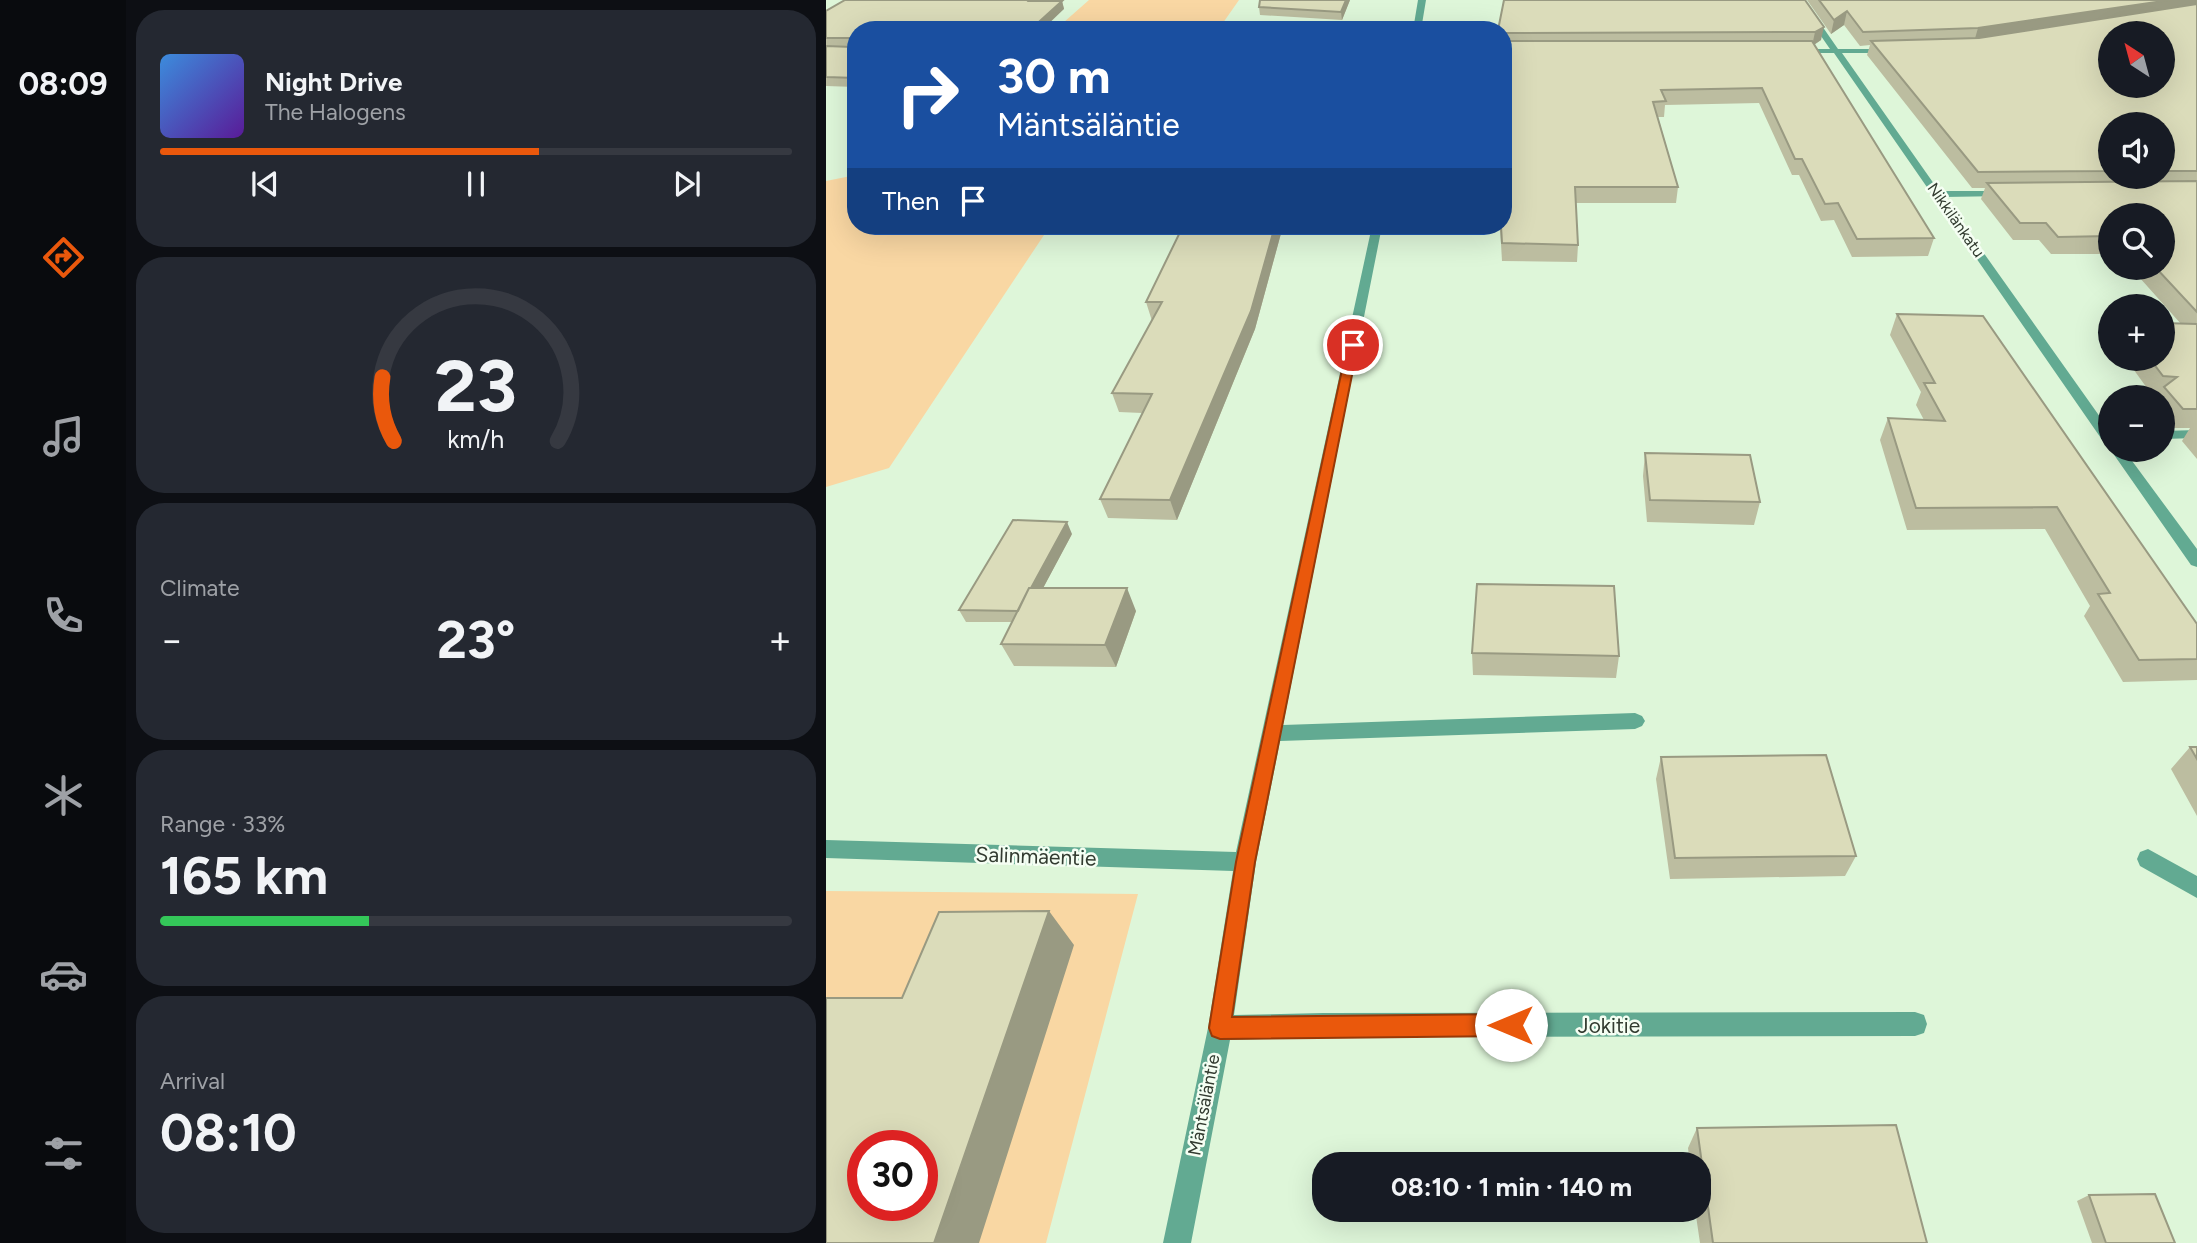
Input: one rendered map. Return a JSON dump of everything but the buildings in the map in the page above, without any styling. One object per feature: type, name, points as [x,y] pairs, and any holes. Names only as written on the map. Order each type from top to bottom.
[{"type":"street","points":[[1418,21],[1422,0]]},
{"type":"street","name":"Nikkilänkatu","points":[[1800,0],[2098,421]]},
{"type":"street","points":[[1779,51],[1906,50]]},
{"type":"street","points":[[1938,194],[2020,193]]},
{"type":"street","name":"Mäntsäläntie","points":[[1177,1243],[1220,1028],[1245,862],[1375,235]]},
{"type":"street","points":[[2175,435],[2197,434]]},
{"type":"street","points":[[2125,462],[2197,561]]},
{"type":"street","points":[[1272,733],[1635,721]]},
{"type":"street","name":"Salinmäentie","points":[[826,849],[1245,862]]},
{"type":"street","points":[[2148,859],[2197,888]]},
{"type":"street","name":"Jokitie","points":[[1220,1028],[1337,1025],[1915,1024]]},
{"type":"shaded area","points":[[1089,0],[1239,0],[1224,21],[1065,21]]},
{"type":"shaded area","points":[[847,177],[847,235],[1044,235],[889,468],[826,487],[826,181]]},
{"type":"shaded area","points":[[826,891],[1138,894],[1046,1243],[826,1243]]},
{"type":"route","points":[[1353,345],[1245,862],[1220,1028],[1511,1025]]}]
